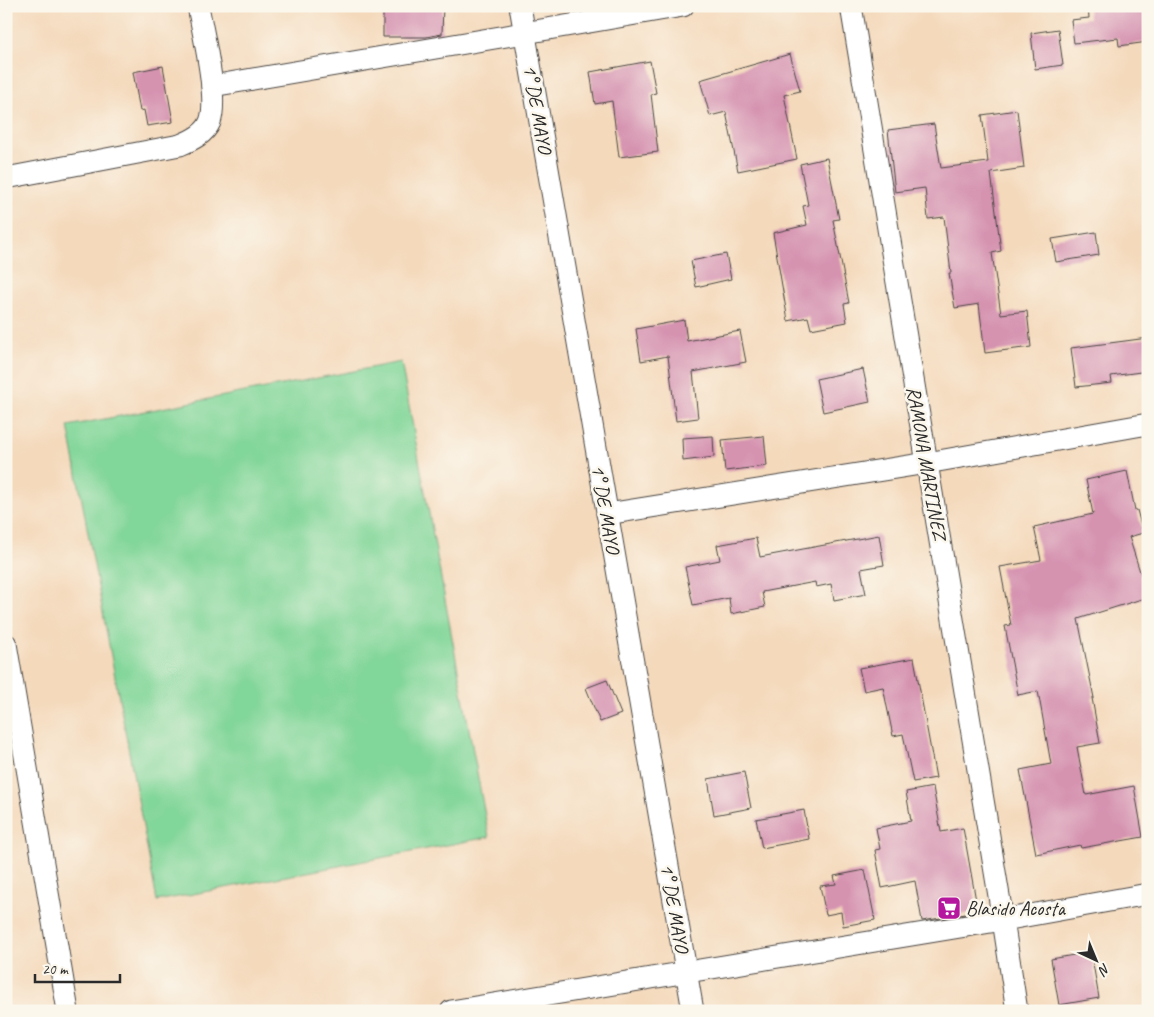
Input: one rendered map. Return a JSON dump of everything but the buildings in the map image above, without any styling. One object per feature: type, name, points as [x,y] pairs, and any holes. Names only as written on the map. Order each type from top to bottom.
[{"type":"street","points":[[6,178],[180,145],[196,138],[210,123],[214,105],[198,6]]},
{"type":"street","name":"1° DE MAYO","points":[[520,6],[693,1011]]},
{"type":"street","points":[[212,86],[683,6]]},
{"type":"street","name":"RAMONA MARTINEZ","points":[[850,6],[1017,1011]]},
{"type":"street","points":[[607,514],[927,463],[1148,424]]},
{"type":"street","points":[[6,644],[68,1011]]},
{"type":"street","points":[[451,1011],[1003,920],[1148,894]]},
{"type":"green space","points":[[401,362],[489,837],[157,901],[68,426]]},
{"type":"place","name":"Blasido Acosta","points":[[949,908]]}]
